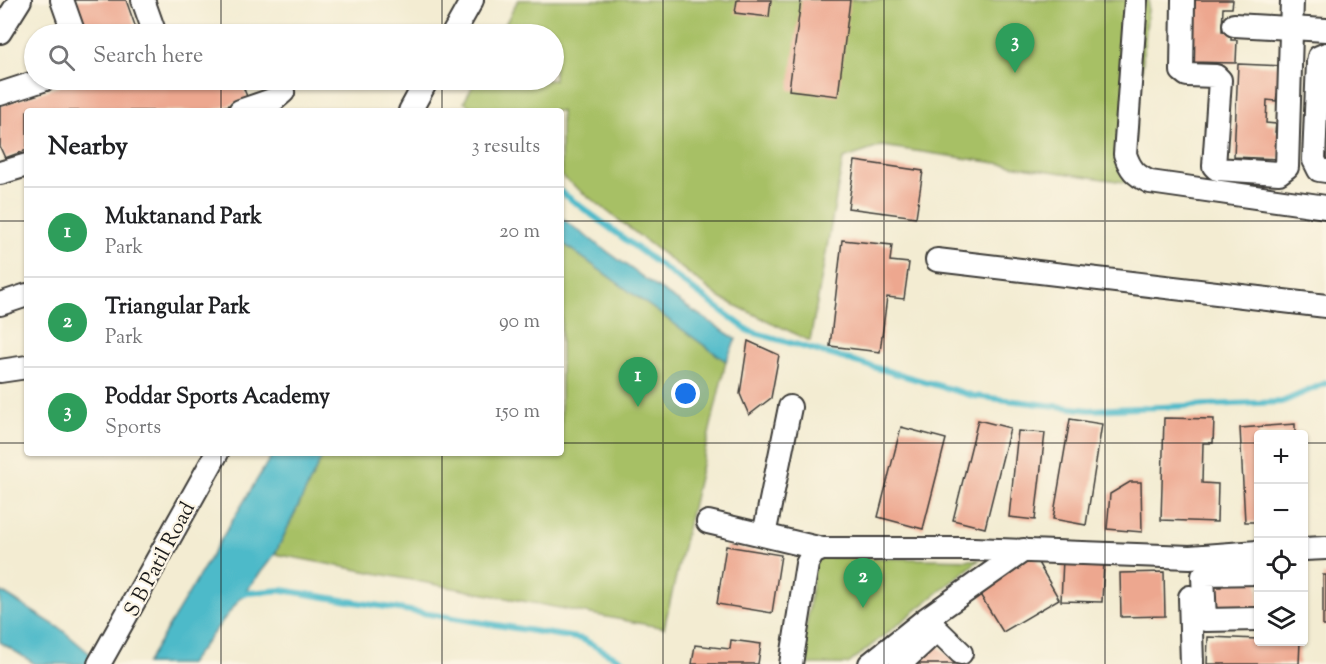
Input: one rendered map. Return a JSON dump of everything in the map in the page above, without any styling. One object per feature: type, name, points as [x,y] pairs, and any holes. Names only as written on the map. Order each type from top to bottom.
[{"type":"street","points":[[0,32],[20,0]]},
{"type":"street","points":[[62,0],[70,24]]},
{"type":"street","points":[[143,0],[151,24]]},
{"type":"street","points":[[459,24],[472,0]]},
{"type":"street","points":[[1136,0],[1125,154],[1130,168],[1138,177],[1150,182],[1326,207]]},
{"type":"street","points":[[1183,0],[1182,71],[1187,75],[1216,76],[1220,80],[1214,161],[1217,169],[1280,173],[1287,167],[1292,0]]},
{"type":"street","points":[[1234,25],[1326,30]]},
{"type":"street","points":[[1326,54],[1319,57],[1318,62],[1314,160],[1319,170],[1326,171]]},
{"type":"street","points":[[0,94],[24,86]]},
{"type":"street","points":[[249,108],[279,98],[282,90]]},
{"type":"street","points":[[412,108],[422,90]]},
{"type":"street","points":[[0,173],[24,166]]},
{"type":"street","points":[[937,260],[1326,306]]},
{"type":"street","points":[[0,304],[24,296]]},
{"type":"street","points":[[0,371],[24,367]]},
{"type":"street","points":[[764,536],[790,407]]},
{"type":"street","name":"S B Patil Road","points":[[103,660],[215,456]]},
{"type":"street","points":[[708,522],[822,549],[1024,550],[1190,557],[1251,563]]},
{"type":"street","points":[[1308,549],[1326,548]]},
{"type":"street","points":[[791,664],[807,564],[813,553],[822,549]]},
{"type":"street","points":[[870,664],[931,625],[1024,550]]},
{"type":"street","points":[[1190,557],[1197,599],[1205,621],[1254,619]]},
{"type":"street","points":[[1192,664],[1197,599],[1205,574],[1251,563]]},
{"type":"street","points":[[931,625],[961,653]]},
{"type":"street","points":[[881,664],[890,660],[900,664],[931,625]]},
{"type":"green space","points":[[518,0],[1149,0],[1130,183],[882,146],[843,159],[810,341],[722,299],[564,178],[564,108],[472,108],[464,102],[471,90],[564,90],[564,24],[505,24]]},
{"type":"green space","points":[[564,244],[726,361],[664,628],[275,554],[323,456],[564,456]]},
{"type":"green space","points":[[816,557],[979,560],[848,664],[801,664]]},
{"type":"water","points":[[564,220],[655,286],[736,339],[726,361],[564,244]]},
{"type":"water","points":[[271,456],[323,456],[275,554],[189,664],[146,664]]},
{"type":"water","points":[[0,591],[61,629],[102,664],[35,664],[0,642]]},
{"type":"building","points":[[68,0],[126,0],[134,24],[76,24]]},
{"type":"building","points":[[737,0],[771,0],[769,17],[735,13]]},
{"type":"building","points":[[801,0],[850,0],[838,96],[789,90]]},
{"type":"building","points":[[1193,0],[1233,0],[1232,8],[1223,8],[1222,31],[1231,31],[1231,40],[1237,40],[1236,63],[1190,62]]},
{"type":"building","points":[[1238,64],[1284,66],[1283,94],[1277,94],[1276,101],[1267,100],[1266,123],[1276,124],[1275,132],[1281,132],[1280,159],[1234,157]]},
{"type":"building","points":[[47,90],[244,90],[248,99],[220,108],[24,108],[24,151],[5,158],[0,147],[0,106]]},
{"type":"building","points":[[855,161],[923,171],[916,217],[848,208]]},
{"type":"building","points":[[842,240],[892,245],[890,261],[909,263],[904,299],[887,297],[880,352],[830,346]]},
{"type":"building","points":[[748,341],[779,355],[771,398],[749,415],[740,394]]},
{"type":"building","points":[[1164,418],[1214,419],[1213,443],[1203,443],[1202,483],[1218,484],[1217,522],[1161,520]]},
{"type":"building","points":[[1070,419],[1102,424],[1086,525],[1053,519]]},
{"type":"building","points":[[978,420],[1010,428],[985,528],[953,520]]},
{"type":"building","points":[[1295,424],[1295,430],[1254,430],[1254,522],[1245,522],[1240,428]]},
{"type":"building","points":[[901,427],[946,439],[923,529],[878,517]]},
{"type":"building","points":[[1018,431],[1045,433],[1035,520],[1009,517]]},
{"type":"building","points":[[1130,482],[1141,482],[1142,532],[1107,529],[1110,494]]},
{"type":"building","points":[[726,546],[781,555],[772,613],[717,604]]},
{"type":"building","points":[[1033,554],[1059,599],[1003,632],[976,588]]},
{"type":"building","points":[[1063,559],[1104,561],[1102,602],[1061,601]]},
{"type":"building","points":[[1164,572],[1165,616],[1121,617],[1120,573]]},
{"type":"building","points":[[1254,574],[1254,611],[1207,611],[1206,587],[1221,587],[1221,582]]},
{"type":"building","points":[[1323,575],[1326,575],[1326,626],[1323,626]]},
{"type":"building","points":[[1208,637],[1254,639],[1254,646],[1300,646],[1299,664],[1207,664]]},
{"type":"building","points":[[731,640],[761,644],[758,664],[692,664],[695,645],[730,649]]},
{"type":"building","points":[[933,642],[958,664],[913,664]]},
{"type":"waterway","points":[[564,194],[749,331],[974,396],[1089,410],[1282,402],[1326,383]]},
{"type":"waterway","points":[[237,594],[282,590],[582,639],[628,664]]},
{"type":"place","name":"Poddar Sports Academy","points":[[1015,73]]},
{"type":"place","name":"Muktanand Park","points":[[638,407]]},
{"type":"place","name":"Triangular Park","points":[[863,608]]}]
